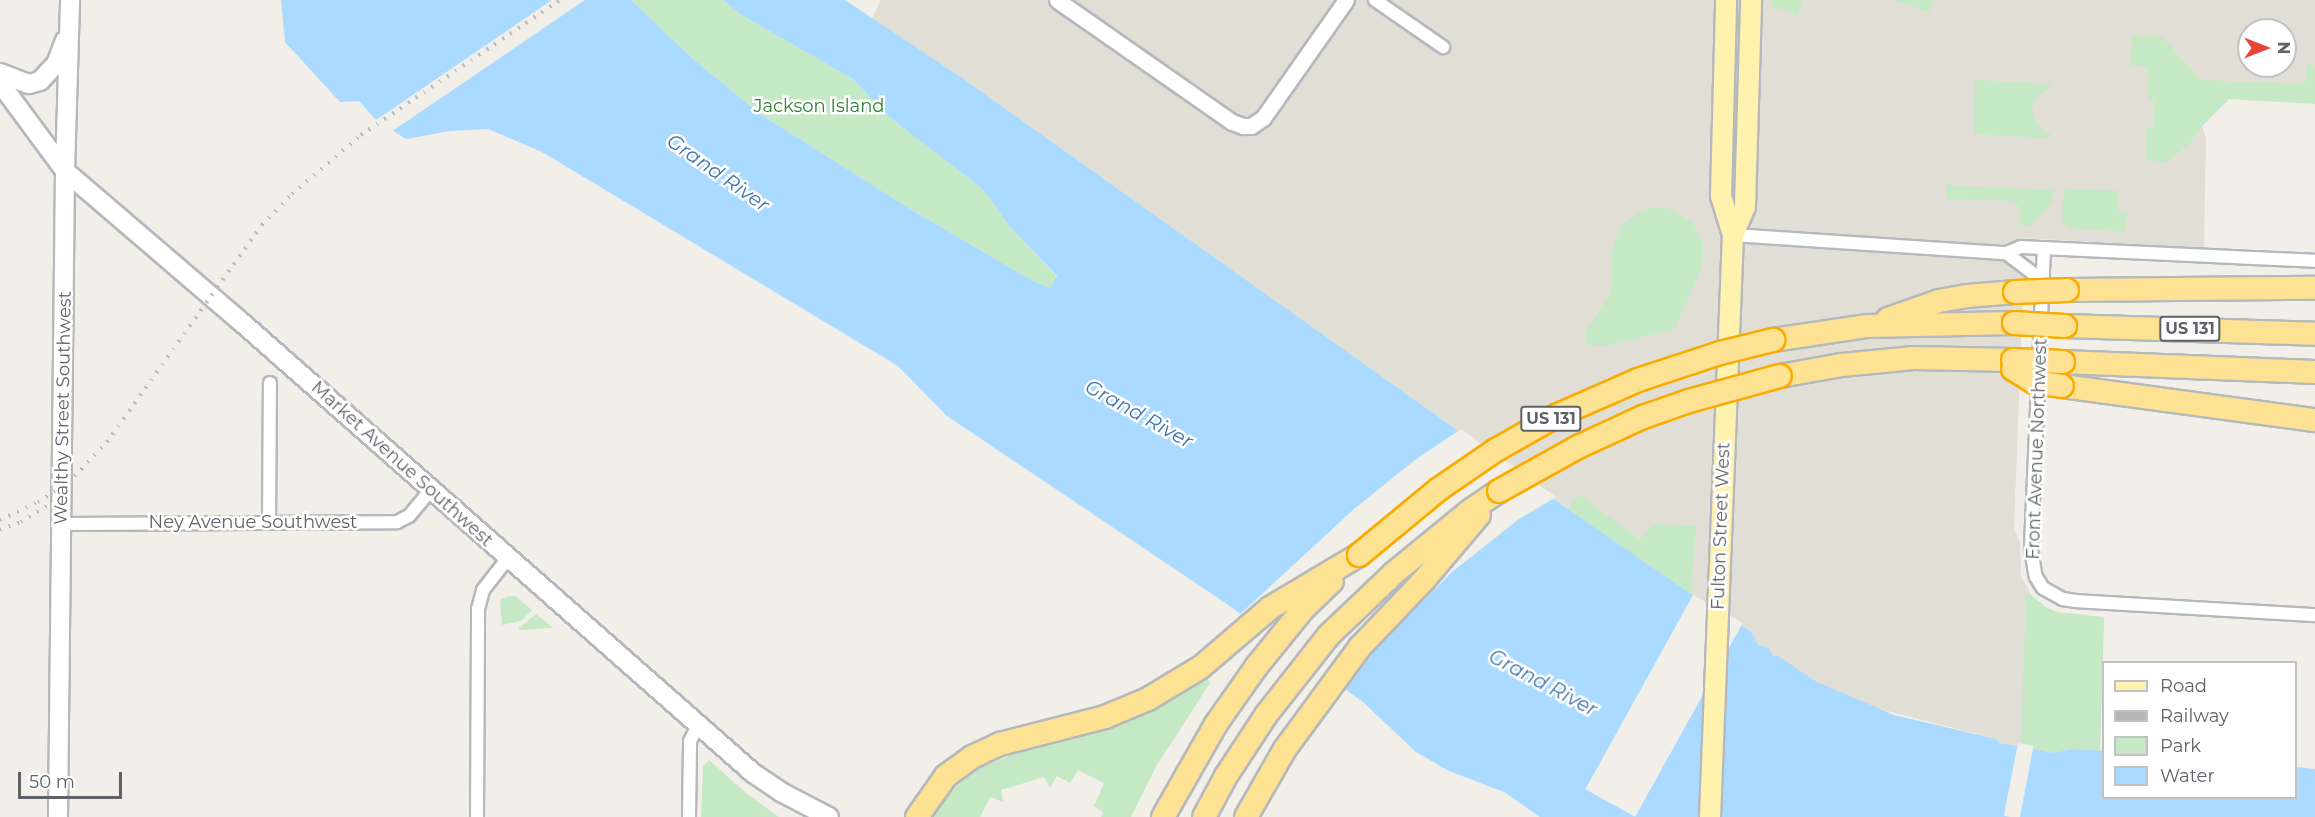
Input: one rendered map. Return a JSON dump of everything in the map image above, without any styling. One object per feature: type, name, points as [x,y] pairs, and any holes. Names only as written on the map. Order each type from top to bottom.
[{"type":"highway","points":[[1868,326],[1939,302],[1967,296],[2067,290],[2315,288]]},
{"type":"highway","name":"US 131","points":[[1163,817],[1216,724],[1256,667],[1303,609],[1359,555],[1439,489],[1496,450],[1556,416],[1638,380],[1720,353],[1773,340],[1868,326],[2014,323],[2315,334]]},
{"type":"highway","name":"US 131","points":[[1204,817],[1226,776],[1286,687],[1329,635],[1394,573],[1471,510],[1499,491],[1578,447],[1643,417],[1708,395],[1780,376],[1874,361],[1959,357],[2007,363],[2063,362],[2315,372]]},
{"type":"highway","points":[[2007,363],[2034,382],[2315,420]]},
{"type":"highway","points":[[1246,817],[1286,749],[1360,646],[1424,580],[1499,491]]},
{"type":"highway","points":[[917,817],[946,776],[972,757],[1000,744],[1105,717],[1148,699],[1201,667],[1270,608],[1359,555]]},
{"type":"main road","name":"Wealthy Street Southwest","points":[[58,817],[65,171],[70,0]]},
{"type":"main road","name":"Fulton Street West","points":[[1726,0],[1721,196],[1733,235]]},
{"type":"main road","name":"Fulton Street West","points":[[1710,817],[1733,235],[1744,207],[1751,0]]},
{"type":"main road","points":[[0,74],[29,84],[40,81],[56,64],[70,28]]},
{"type":"main road","name":"Market Avenue Southwest","points":[[0,82],[65,171],[239,320],[698,726],[766,783],[829,817]]},
{"type":"street","points":[[1057,0],[1232,122],[1251,126],[1263,118],[1346,0]]},
{"type":"street","points":[[1375,0],[1443,47]]},
{"type":"street","points":[[1733,235],[2006,253],[2021,247],[2315,261]]},
{"type":"street","name":"Front Avenue Northwest","points":[[2044,248],[2031,550],[2036,577],[2043,588],[2063,599],[2076,601],[2315,615]]},
{"type":"street","points":[[2006,253],[2035,275],[2043,291]]},
{"type":"street","points":[[269,521],[270,383]]},
{"type":"street","name":"Ney Avenue Southwest","points":[[62,524],[397,522],[409,516],[431,490]]},
{"type":"street","points":[[477,817],[478,609],[483,590],[507,558]]},
{"type":"street","points":[[688,817],[690,741],[698,726]]},
{"type":"shaded area","points":[[881,0],[2315,0],[2315,95],[2236,92],[2202,126],[2206,139],[2204,248],[2025,238],[2014,529],[2020,543],[2021,576],[2032,596],[2047,608],[2066,615],[2104,617],[2100,751],[2071,749],[2054,753],[2000,743],[1996,739],[1872,707],[1817,682],[1758,645],[1752,632],[1691,594],[965,80],[872,19]]},
{"type":"green space","name":"Jackson Island","points":[[631,0],[723,0],[740,14],[853,79],[888,116],[984,190],[1009,226],[1057,277],[1050,288],[1033,281],[915,212],[760,114],[692,58]]},
{"type":"green space","points":[[1771,0],[1802,0],[1798,15],[1771,6]]},
{"type":"green space","points":[[1894,0],[1933,0],[1929,12]]},
{"type":"green space","points":[[2132,35],[2162,37],[2201,80],[2305,84],[2307,64],[2315,65],[2315,104],[2229,99],[2202,126],[2190,143],[2168,162],[2145,160],[2146,127],[2153,127],[2154,100],[2148,99],[2148,67],[2130,65]]},
{"type":"green space","points":[[1975,80],[2053,84],[2034,100],[2032,113],[2037,124],[2051,134],[2049,138],[1973,134]]},
{"type":"green space","points":[[1948,183],[1954,183],[1954,186],[2053,190],[2052,203],[2030,226],[2020,225],[2021,210],[2014,201],[1946,199]]},
{"type":"green space","points":[[2064,189],[2119,191],[2118,211],[2127,212],[2125,232],[2068,228],[2062,219]]},
{"type":"green space","points":[[1656,207],[1670,209],[1692,222],[1703,243],[1703,264],[1675,329],[1607,346],[1586,345],[1585,333],[1608,297],[1612,286],[1612,249],[1622,225],[1637,213]]},
{"type":"green space","points":[[1579,495],[1640,540],[1651,527],[1658,524],[1696,526],[1691,594],[1568,509]]},
{"type":"green space","points":[[2030,594],[2047,608],[2057,612],[2104,617],[2100,751],[2071,749],[2054,753],[2021,747],[2026,596]]},
{"type":"green space","points":[[508,596],[515,596],[532,610],[521,621],[502,625],[500,600]]},
{"type":"green space","points":[[536,614],[553,628],[519,630],[519,628]]},
{"type":"green space","points":[[1204,673],[1210,683],[1157,765],[1131,817],[1101,817],[1103,812],[1094,806],[1104,783],[1078,770],[1070,783],[1057,776],[1050,788],[1044,777],[1001,790],[1003,802],[990,797],[980,817],[932,817],[948,794],[975,770],[1021,751],[1116,723]]},
{"type":"green space","points":[[709,760],[746,793],[779,817],[701,817],[703,766]]},
{"type":"water","name":"Grand River","points":[[281,0],[631,0],[692,58],[760,114],[915,212],[1033,281],[1050,288],[1057,276],[1009,226],[984,190],[888,116],[853,79],[740,14],[723,0],[845,0],[965,80],[1568,509],[1691,594],[1752,632],[1758,645],[1769,648],[1773,656],[1778,656],[1817,682],[1894,715],[1996,739],[2000,743],[2054,753],[2071,749],[2102,751],[2102,799],[2297,799],[2297,767],[2315,769],[2315,817],[1540,817],[1504,792],[1449,771],[1416,752],[1363,702],[1224,602],[947,416],[898,366],[542,152],[488,129],[450,131],[406,139],[375,119],[359,101],[340,102],[285,42]]},
{"type":"pier","points":[[552,0],[585,0],[391,132],[373,122]]},
{"type":"pier","points":[[1461,429],[1556,497],[1519,519],[1452,572],[1379,645],[1343,692],[1238,616],[1354,509],[1415,460]]},
{"type":"pier","points":[[1693,595],[1743,623],[1635,817],[1585,789]]},
{"type":"pier","points":[[2018,743],[2034,746],[2020,817],[2004,816]]},
{"type":"railway","points":[[0,520],[38,502],[68,483],[107,442],[262,225],[292,194],[361,135],[560,0]]},
{"type":"railway","points":[[0,530],[21,522],[53,502]]}]
